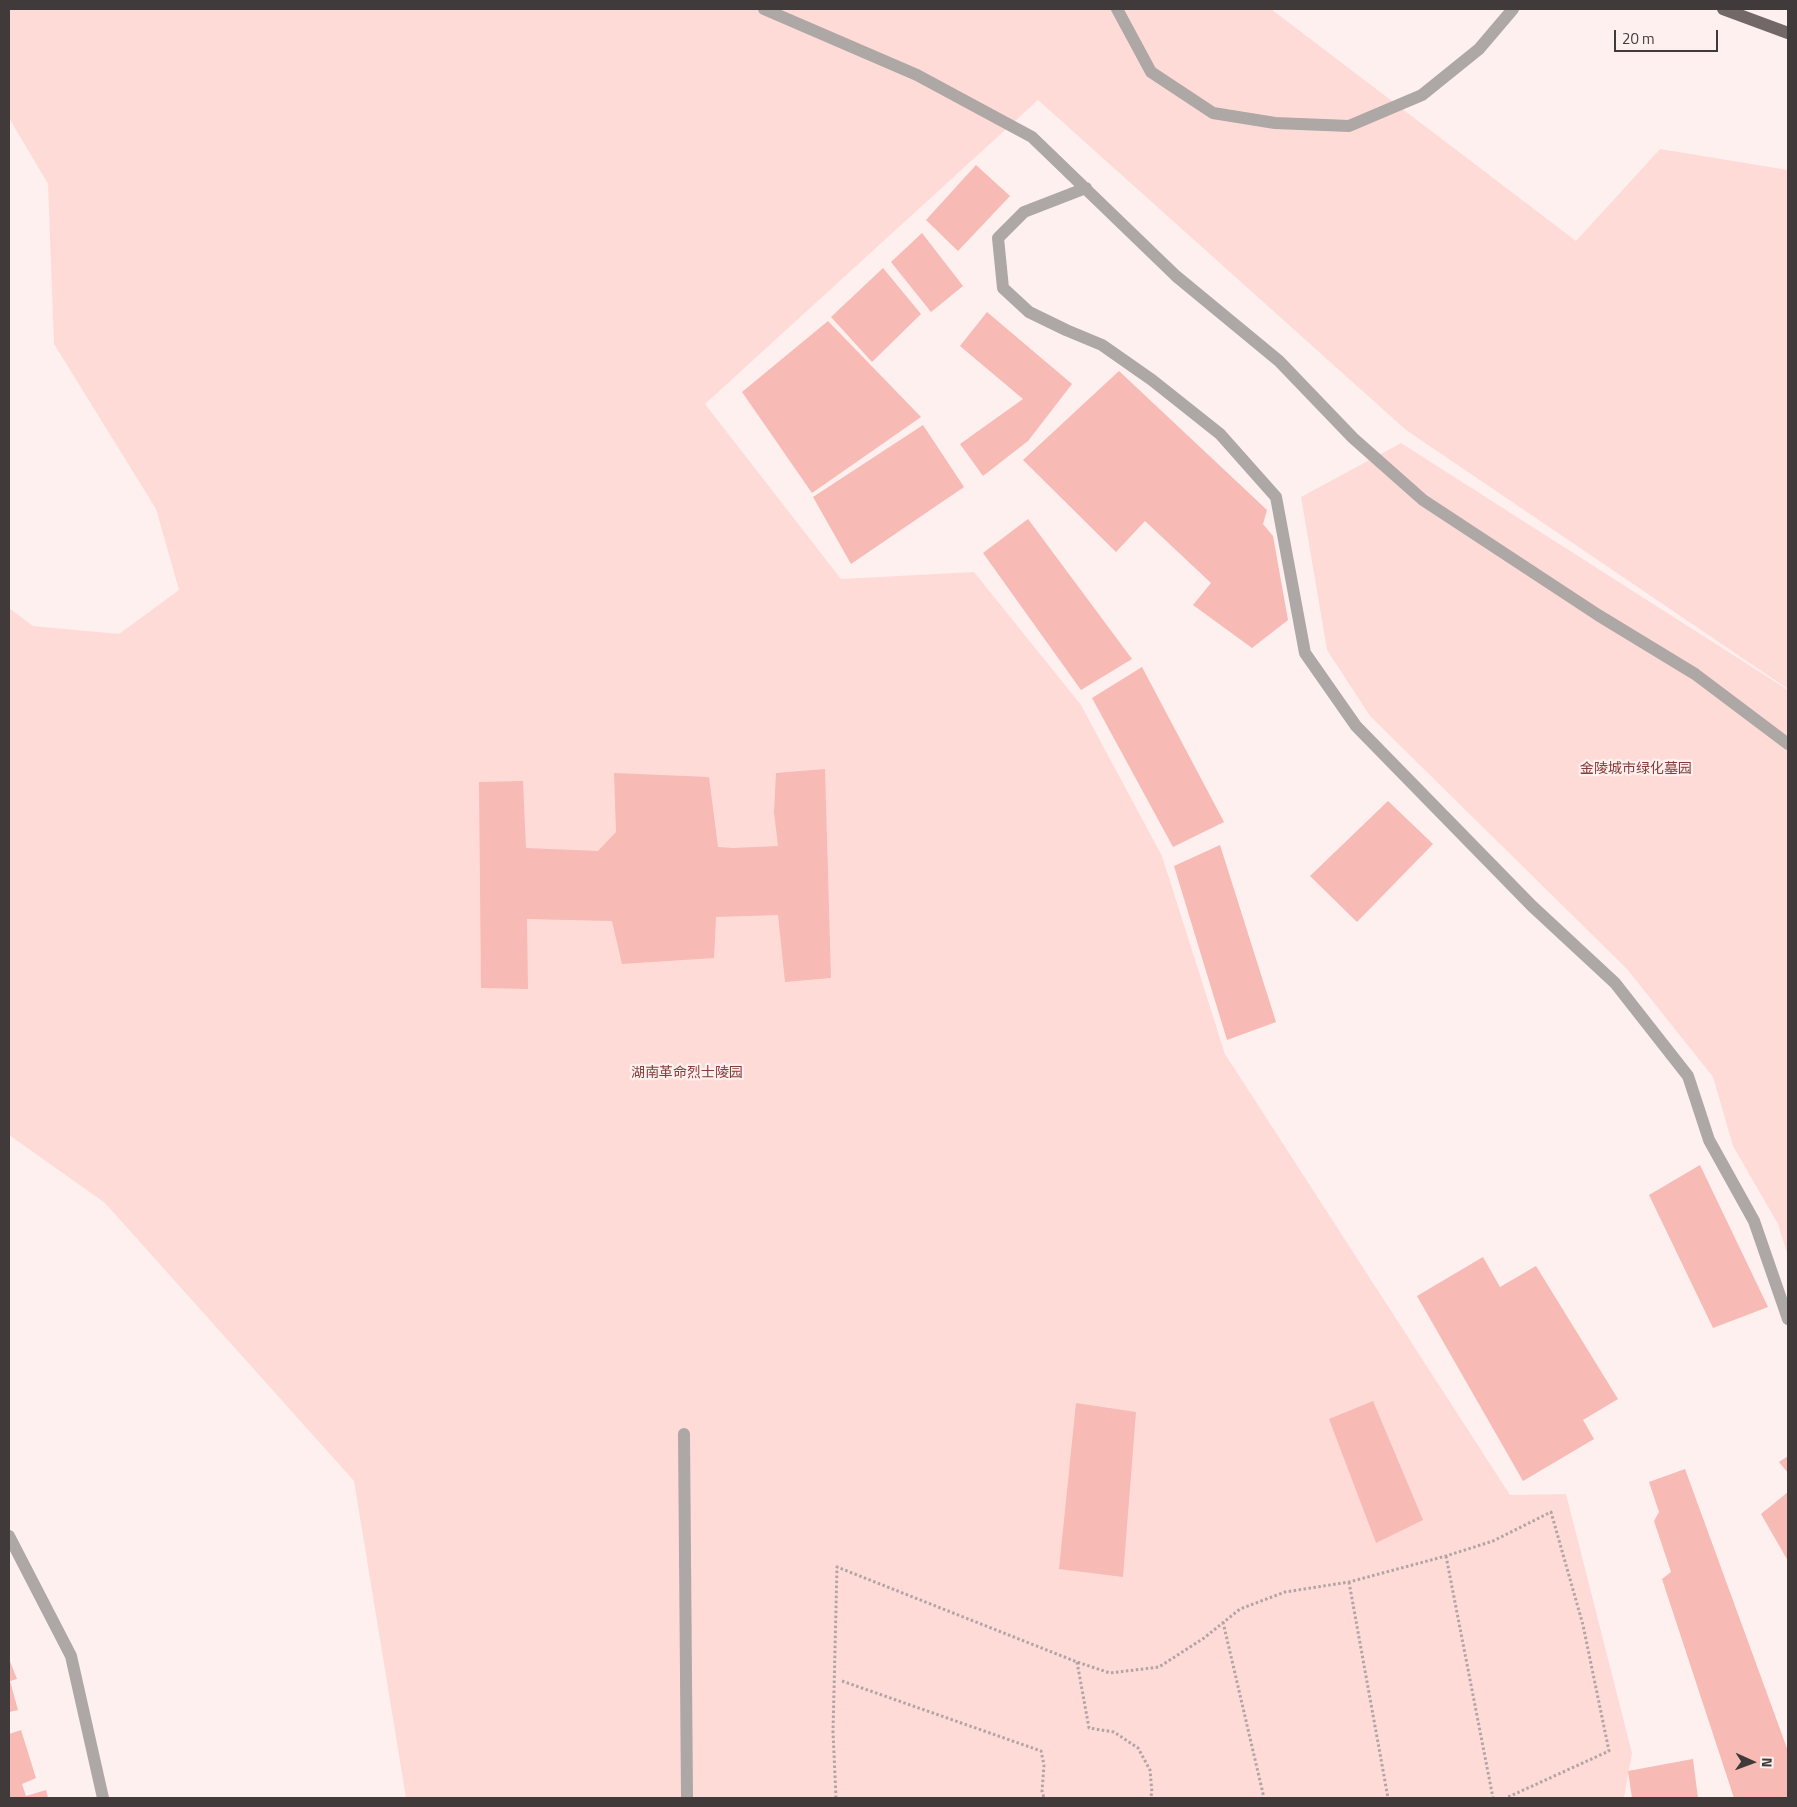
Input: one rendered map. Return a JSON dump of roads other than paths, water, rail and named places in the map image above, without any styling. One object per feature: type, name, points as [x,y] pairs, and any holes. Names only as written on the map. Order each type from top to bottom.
[{"type":"main road","points":[[1724,9],[1788,33]]},
{"type":"street","points":[[764,9],[917,75],[1032,136],[1176,276],[1279,361],[1353,438],[1423,500],[1598,615],[1696,674],[1788,744]]},
{"type":"street","points":[[1117,9],[1151,72],[1213,113],[1275,122],[1349,126],[1422,96],[1478,49],[1513,9]]},
{"type":"street","points":[[1086,188],[1024,212],[998,238],[1003,288],[1029,312],[1102,345],[1152,380],[1220,434],[1276,497],[1305,653],[1356,726],[1532,906],[1615,983],[1688,1076],[1709,1140],[1754,1221],[1788,1318]]},
{"type":"street","points":[[684,1434],[687,1798]]},
{"type":"street","points":[[9,1536],[71,1656],[103,1798]]},
{"type":"park label","name":"金陵城市绿化墓园","points":[[1636,770]]},
{"type":"park label","name":"湖南革命烈士陵园","points":[[687,1074]]}]
